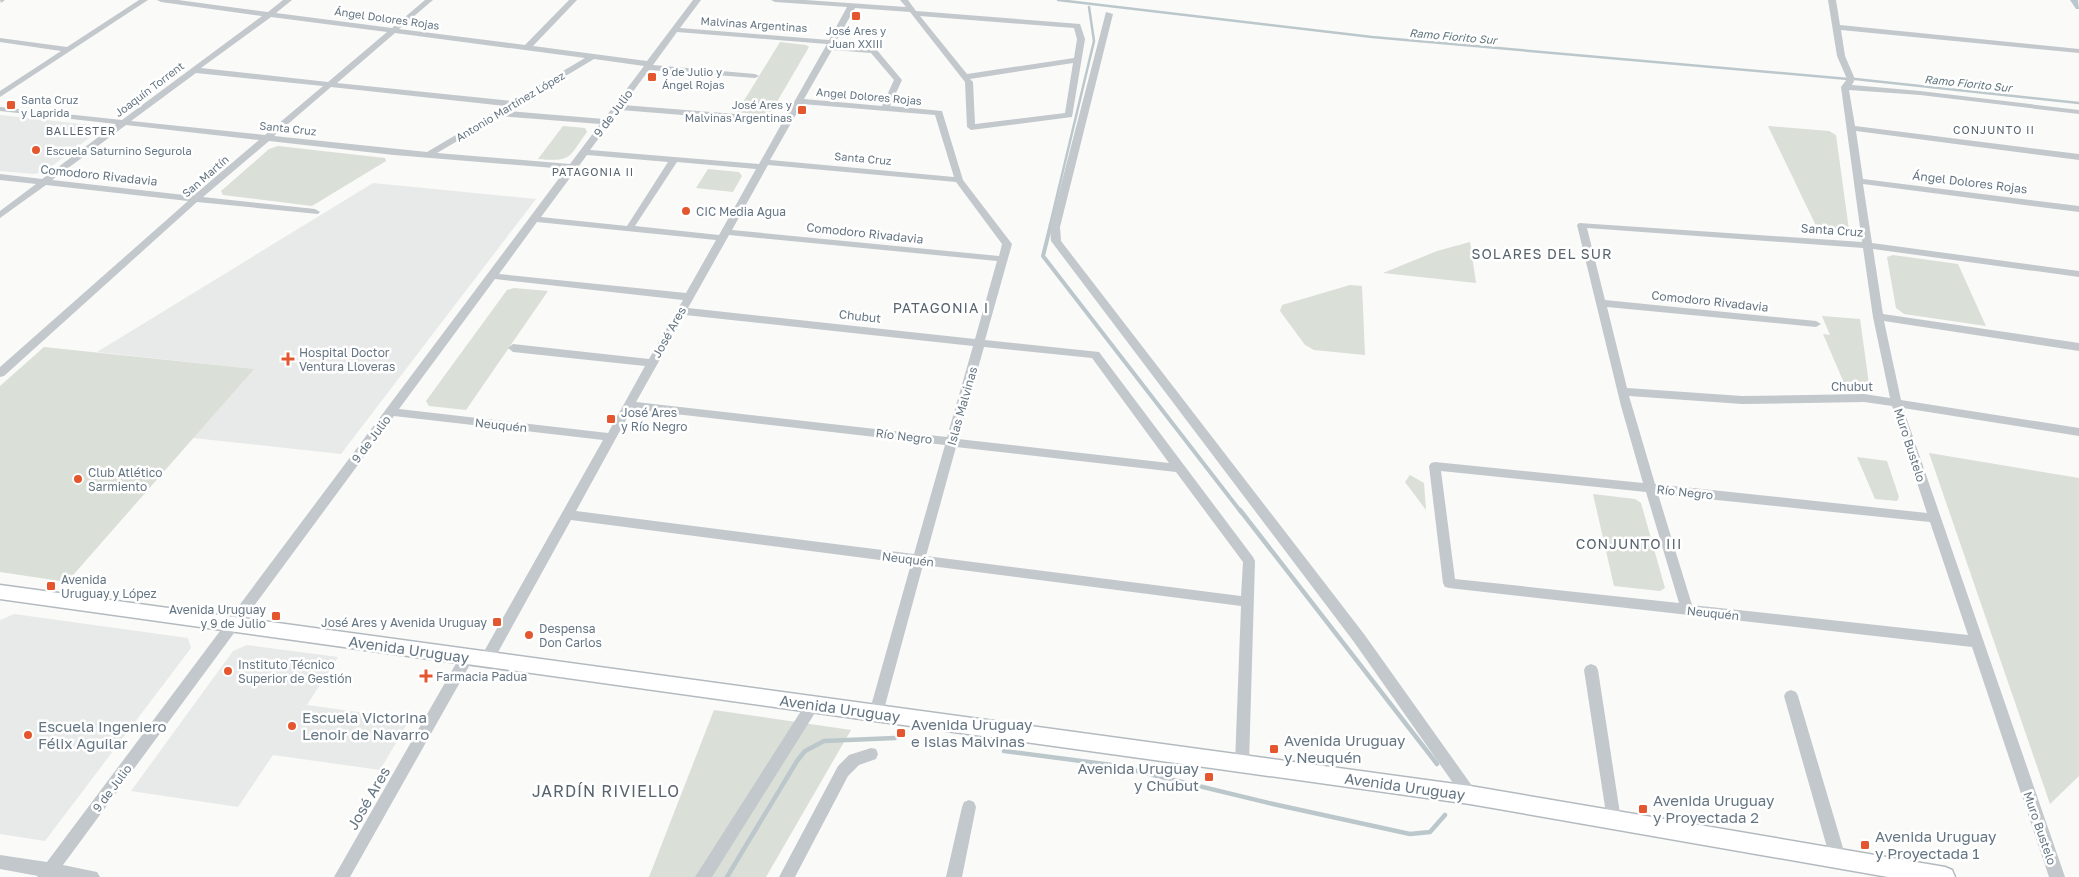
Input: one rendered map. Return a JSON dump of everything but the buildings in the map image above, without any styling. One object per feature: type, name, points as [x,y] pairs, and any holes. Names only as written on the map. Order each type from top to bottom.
[{"type":"main road","name":"Avenida Uruguay","points":[[2,595],[233,624],[1470,795],[1945,877]]},
{"type":"street","points":[[0,95],[144,0]]},
{"type":"street","name":"Ángel Dolores Rojas","points":[[161,0],[592,57]]},
{"type":"street","name":"Joaquín Torrent","points":[[0,215],[288,0]]},
{"type":"street","name":"San Martín","points":[[0,373],[195,199],[429,0]]},
{"type":"street","points":[[526,48],[573,0]]},
{"type":"street","name":"9 de Julio","points":[[48,874],[697,0]]},
{"type":"street","points":[[776,0],[852,6],[913,12],[1077,26],[1081,40],[1070,115],[970,127],[969,82],[966,77],[913,12],[904,0]]},
{"type":"street","name":"Muro Bustelo","points":[[1832,0],[1843,62],[1851,79],[1851,82],[1845,87],[1878,317],[1896,403],[2057,877]]},
{"type":"street","name":"José Ares","points":[[487,659],[852,6]]},
{"type":"street","points":[[1109,14],[1055,227],[1056,241],[1359,638],[1470,795]]},
{"type":"street","points":[[1836,27],[2079,51]]},
{"type":"street","name":"Malvinas Argentinas","points":[[675,30],[830,44],[873,51],[898,80],[885,109]]},
{"type":"street","points":[[0,40],[68,50]]},
{"type":"street","points":[[592,57],[648,66],[755,76]]},
{"type":"street","name":"Antonio Martínez López","points":[[428,155],[592,57]]},
{"type":"street","points":[[966,77],[1078,60]]},
{"type":"street","points":[[194,70],[513,104]]},
{"type":"street","points":[[1845,87],[1920,93],[2079,112]]},
{"type":"street","name":"Angel Dolores Rojas","points":[[798,101],[939,113]]},
{"type":"street","points":[[617,107],[787,121]]},
{"type":"street","name":"Santa Cruz","points":[[0,108],[428,155],[573,167]]},
{"type":"street","points":[[497,113],[606,122]]},
{"type":"street","name":"Islas Malvinas","points":[[876,713],[1007,244],[959,180],[939,113]]},
{"type":"street","points":[[1851,128],[2079,157]]},
{"type":"street","name":"Santa Cruz","points":[[584,152],[959,180]]},
{"type":"street","points":[[629,229],[674,160]]},
{"type":"street","name":"Comodoro Rivadavia","points":[[0,177],[315,212]]},
{"type":"street","name":"Ángel Dolores Rojas","points":[[1859,181],[2079,209]]},
{"type":"street","name":"Comodoro Rivadavia","points":[[534,219],[629,229],[724,235],[1003,259]]},
{"type":"street","name":"Santa Cruz","points":[[1601,303],[1582,225],[1868,245],[2079,274]]},
{"type":"street","points":[[492,276],[689,297]]},
{"type":"street","points":[[1601,303],[1623,392],[1687,610]]},
{"type":"street","name":"Comodoro Rivadavia","points":[[1601,303],[1816,324]]},
{"type":"street","name":"Chubut","points":[[681,311],[1095,355]]},
{"type":"street","points":[[1878,317],[2079,346]]},
{"type":"street","points":[[513,348],[652,363]]},
{"type":"street","points":[[1095,355],[1249,561],[1242,763]]},
{"type":"street","name":"Chubut","points":[[1623,392],[1742,400],[1864,398],[2079,432]]},
{"type":"street","name":"Río Negro","points":[[629,405],[1180,468]]},
{"type":"street","name":"Neuquén","points":[[390,412],[611,437]]},
{"type":"street","name":"Río Negro","points":[[1449,583],[1435,466],[1935,518]]},
{"type":"street","name":"Neuquén","points":[[568,515],[1248,602]]},
{"type":"street","name":"Neuquén","points":[[1449,583],[1977,642]]},
{"type":"street","name":"José Ares","points":[[342,877],[467,657]]},
{"type":"street","points":[[1591,670],[1614,820]]},
{"type":"street","points":[[1792,696],[1838,858]]},
{"type":"street","points":[[704,877],[813,704]]},
{"type":"street","points":[[787,877],[843,772],[854,760],[871,754]]},
{"type":"street","points":[[954,877],[969,807]]},
{"type":"street","points":[[0,862],[48,874],[92,877]]},
{"type":"shaded area","points":[[780,42],[809,47],[771,112],[766,115],[737,112]]},
{"type":"shaded area","name":"Escuela Saturnino Segurola","points":[[0,115],[100,126],[100,130],[44,172],[34,174],[0,171]]},
{"type":"shaded area","points":[[563,126],[585,128],[587,132],[572,153],[563,159],[538,159]]},
{"type":"shaded area","points":[[1768,126],[1829,131],[1836,135],[1849,230],[1844,233],[1819,232]]},
{"type":"shaded area","points":[[278,146],[385,158],[386,161],[312,206],[223,195],[221,191],[269,149]]},
{"type":"shaded area","points":[[708,169],[739,172],[742,176],[733,192],[696,188]]},
{"type":"shaded area","name":"Hospital Doctor Ventura Lloveras","points":[[373,183],[536,199],[341,454],[193,438],[253,369],[97,352]]},
{"type":"shaded area","points":[[1470,242],[1476,283],[1383,273],[1437,251]]},
{"type":"shaded area","points":[[1893,255],[1958,264],[1986,326],[1904,314],[1896,308],[1887,257]]},
{"type":"shaded area","points":[[1350,285],[1362,286],[1365,355],[1314,350],[1305,345],[1280,311],[1282,305]]},
{"type":"shaded area","points":[[514,288],[548,291],[466,410],[429,406],[426,401],[507,290]]},
{"type":"shaded area","points":[[1822,316],[1860,319],[1869,384],[1864,388],[1847,390],[1823,334],[1830,335]]},
{"type":"shaded area","name":"Club Atlético Sarmiento","points":[[44,347],[254,369],[67,582],[0,572],[0,386]]},
{"type":"shaded area","points":[[1929,453],[2079,478],[2079,776],[2050,804]]},
{"type":"shaded area","points":[[1857,457],[1887,461],[1899,497],[1897,501],[1875,499]]},
{"type":"shaded area","points":[[1410,475],[1424,483],[1426,510],[1405,482]]},
{"type":"shaded area","points":[[1593,494],[1635,499],[1641,503],[1665,588],[1660,591],[1614,586]]},
{"type":"shaded area","points":[[14,614],[188,638],[191,648],[45,841],[0,834],[0,620]]},
{"type":"shaded area","name":"Escuela Victorina Lenoir de Navarro","points":[[247,645],[338,657],[307,705],[410,719],[380,770],[273,755],[238,807],[131,791],[233,651]]},
{"type":"shaded area","points":[[714,710],[851,730],[766,877],[649,877]]},
{"type":"waterway","name":"Ramo Fiorito Sur","points":[[1058,0],[1372,37],[1848,79]]},
{"type":"waterway","points":[[2074,0],[2079,7]]},
{"type":"waterway","points":[[1050,225],[1094,41],[1089,7]]},
{"type":"waterway","name":"Ramo Fiorito Sur","points":[[1855,79],[2079,103]]},
{"type":"waterway","points":[[1051,224],[1043,256],[1241,512]]},
{"type":"waterway","points":[[1240,510],[1437,764]]},
{"type":"waterway","points":[[727,877],[797,761],[805,751],[824,741],[895,738]]},
{"type":"waterway","points":[[1004,751],[1112,765],[1273,804],[1410,834],[1430,832],[1445,815]]},
{"type":"place","name":"José Ares y Juan XXIII","points":[[856,16]]},
{"type":"place","name":"9 de Julio y Ángel Rojas","points":[[652,77]]},
{"type":"place","name":"Santa Cruz y Laprida","points":[[11,105]]},
{"type":"place","name":"José Ares y Malvinas Argentinas","points":[[802,110]]},
{"type":"place","name":"Escuela Saturnino Segurola","points":[[36,150]]},
{"type":"place","name":"CIC Media Agua","points":[[686,211]]},
{"type":"place","name":"Hospital Doctor Ventura Lloveras","points":[[288,359]]},
{"type":"place","name":"José Ares y Río Negro","points":[[611,419]]},
{"type":"place","name":"Club Atlético Sarmiento","points":[[78,479]]},
{"type":"place","name":"Avenida Uruguay y López","points":[[51,586]]},
{"type":"place","name":"Avenida Uruguay y 9 de Julio","points":[[276,616]]},
{"type":"place","name":"José Ares y Avenida Uruguay","points":[[497,622]]},
{"type":"place","name":"Despensa Don Carlos","points":[[529,635]]},
{"type":"place","name":"Instituto Técnico Superior de Gestión","points":[[228,671]]},
{"type":"place","name":"Farmacia Padua","points":[[426,676]]},
{"type":"place","name":"Escuela Victorina Lenoir de Navarro","points":[[292,726]]},
{"type":"place","name":"Avenida Uruguay e Islas Malvinas","points":[[901,733]]},
{"type":"place","name":"Escuela Ingeniero Félix Aguilar","points":[[28,735]]},
{"type":"place","name":"Avenida Uruguay y Neuquén","points":[[1274,749]]},
{"type":"place","name":"Avenida Uruguay y Chubut","points":[[1209,777]]},
{"type":"place","name":"Avenida Uruguay y Proyectada 2","points":[[1643,809]]},
{"type":"place","name":"Avenida Uruguay y Proyectada 1","points":[[1865,845]]},
{"type":"district","name":"CONJUNTO II","points":[[1994,129]]},
{"type":"district","name":"BALLESTER","points":[[81,130]]},
{"type":"district","name":"PATAGONIA II","points":[[593,171]]},
{"type":"district","name":"SOLARES DEL SUR","points":[[1542,253]]},
{"type":"district","name":"PATAGONIA I","points":[[941,307]]},
{"type":"district","name":"CONJUNTO III","points":[[1629,543]]},
{"type":"district","name":"JARDÍN RIVIELLO","points":[[606,791]]}]
